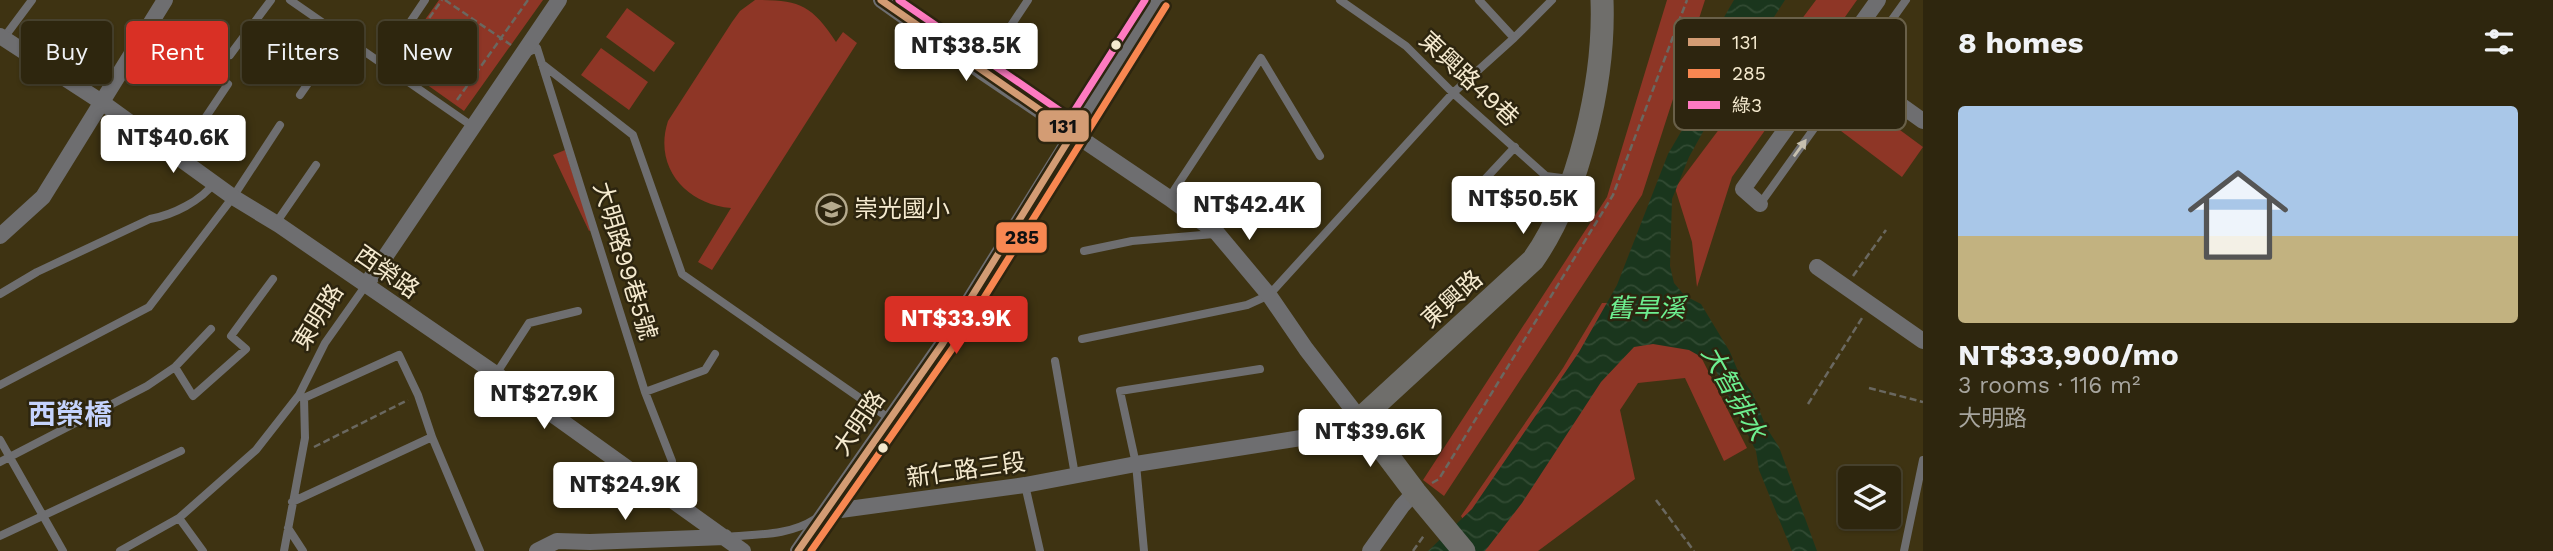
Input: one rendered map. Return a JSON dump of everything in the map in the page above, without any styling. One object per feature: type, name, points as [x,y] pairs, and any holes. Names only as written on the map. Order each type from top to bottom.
[{"type":"street","points":[[0,236],[43,197],[164,0]]},
{"type":"street","name":"東明路","points":[[366,285],[559,0]]},
{"type":"street","points":[[881,0],[899,5],[981,71],[1217,233],[1269,295],[1306,349],[1415,492],[1464,551]]},
{"type":"street","name":"大明路","points":[[798,551],[943,343],[1157,0]]},
{"type":"street","name":"東興路","points":[[1360,419],[1533,260],[1550,235],[1572,180],[1587,123],[1601,56],[1602,0]]},
{"type":"street","points":[[1865,18],[1878,0]]},
{"type":"street","name":"西榮路","points":[[1,37],[103,103],[233,197],[276,223],[496,374],[743,551]]},
{"type":"street","points":[[1906,109],[1923,121]]},
{"type":"street","points":[[1760,204],[1743,189],[1785,130]]},
{"type":"street","points":[[1817,267],[1923,341]]},
{"type":"street","name":"新仁路三段","points":[[826,512],[1025,485],[1136,464],[1333,433],[1360,419]]},
{"type":"street","points":[[1370,551],[1415,492]]},
{"type":"street","name":"新仁路三段","points":[[537,551],[556,541],[725,537]]},
{"type":"lane","points":[[1,37],[32,0]]},
{"type":"lane","points":[[230,55],[271,0]]},
{"type":"lane","points":[[411,21],[425,0]]},
{"type":"lane","points":[[981,71],[1028,0]]},
{"type":"lane","name":"東興路49巷","points":[[1340,0],[1406,46],[1453,93],[1546,176],[1572,180]]},
{"type":"lane","points":[[1479,0],[1514,38]]},
{"type":"lane","points":[[1082,339],[1247,306],[1269,295],[1453,93],[1552,0]]},
{"type":"lane","points":[[1893,18],[1906,0]]},
{"type":"lane","points":[[296,2],[321,21]]},
{"type":"lane","points":[[523,54],[537,48],[542,64],[633,135],[682,274],[890,419]]},
{"type":"lane","points":[[1169,198],[1261,58],[1320,156]]},
{"type":"lane","name":"大明路99巷5號","points":[[542,64],[645,392],[672,461],[673,499]]},
{"type":"lane","points":[[179,157],[228,84]]},
{"type":"lane","points":[[300,95],[308,84]]},
{"type":"lane","points":[[411,84],[472,126]]},
{"type":"lane","points":[[0,385],[149,307],[233,197],[280,125]]},
{"type":"lane","points":[[1760,204],[1814,130]]},
{"type":"lane","points":[[1460,206],[1516,147]]},
{"type":"lane","points":[[276,223],[316,165]]},
{"type":"lane","points":[[0,293],[49,266],[150,219],[163,217],[205,194],[215,182]]},
{"type":"lane","points":[[1084,251],[1132,241],[1217,233]]},
{"type":"lane","points":[[174,367],[193,396],[246,349],[231,336],[273,278]]},
{"type":"lane","name":"東明路","points":[[120,551],[179,518],[256,450],[301,396],[325,343],[366,285]]},
{"type":"lane","points":[[496,374],[529,323],[579,311]]},
{"type":"lane","points":[[4,460],[147,386],[174,367],[211,329]]},
{"type":"lane","points":[[645,392],[705,370],[715,354]]},
{"type":"lane","points":[[284,551],[305,438],[301,396],[398,355],[418,395],[432,437],[480,551]]},
{"type":"lane","points":[[1055,361],[1076,475]]},
{"type":"lane","points":[[1144,551],[1136,464],[1120,391],[1260,369]]},
{"type":"lane","points":[[292,502],[432,437]]},
{"type":"lane","points":[[0,440],[4,460],[43,515],[63,551]]},
{"type":"lane","points":[[0,536],[181,451]]},
{"type":"lane","points":[[1904,551],[1923,460]]},
{"type":"lane","points":[[624,503],[641,477]]},
{"type":"lane","points":[[1025,485],[1040,551]]},
{"type":"lane","name":"新仁路三段","points":[[725,537],[785,532],[804,526],[826,512]]},
{"type":"lane","points":[[179,518],[203,551]]},
{"type":"lane","points":[[288,527],[303,551]]},
{"type":"path","points":[[428,21],[444,0],[523,54]]},
{"type":"path","points":[[448,94],[457,100],[528,0]]},
{"type":"path","points":[[1680,18],[1687,0]]},
{"type":"path","points":[[1439,479],[1614,195],[1674,35]]},
{"type":"path","points":[[1846,287],[1886,230]]},
{"type":"path","points":[[1808,404],[1871,304]]},
{"type":"path","points":[[1869,388],[1923,402]]},
{"type":"path","points":[[301,453],[418,395]]},
{"type":"path","points":[[1656,500],[1693,551]]},
{"type":"shaded area","points":[[439,0],[543,0],[464,111],[426,84],[477,84],[477,21],[424,21]]},
{"type":"shaded area","points":[[755,0],[783,1],[803,7],[819,19],[836,42],[843,32],[857,43],[712,270],[698,262],[731,208],[715,205],[687,191],[669,168],[665,138],[668,121],[732,22],[740,11]]},
{"type":"shaded area","points":[[1667,0],[1705,0],[1699,18],[1674,18],[1674,96],[1642,195],[1444,496],[1423,480],[1607,197]]},
{"type":"shaded area","points":[[1816,0],[1857,0],[1844,18],[1802,18]]},
{"type":"shaded area","points":[[627,8],[675,43],[654,72],[606,37]]},
{"type":"shaded area","points":[[601,48],[648,82],[629,110],[581,75]]},
{"type":"shaded area","points":[[1718,130],[1765,130],[1732,177],[1697,287],[1692,242],[1675,188]]},
{"type":"shaded area","points":[[1900,130],[1923,147],[1902,177],[1841,131]]},
{"type":"shaded area","points":[[565,150],[591,230],[589,231],[553,155]]},
{"type":"shaded area","points":[[1659,302],[1698,351],[1747,448],[1724,461],[1685,378],[1638,383],[1620,410],[1635,479],[1538,551],[1483,551],[1461,516],[1563,368],[1602,303]]},
{"type":"water","name":"舊旱溪","points":[[1734,0],[1785,0],[1773,18],[1724,18]]},
{"type":"water","name":"舊旱溪","points":[[1682,130],[1704,130],[1689,157],[1672,199],[1670,266],[1674,283],[1685,296],[1701,304],[1730,352],[1740,376],[1753,394],[1766,427],[1779,447],[1817,551],[1792,551],[1759,470],[1756,451],[1712,363],[1689,350],[1653,344],[1634,347],[1601,382],[1522,503],[1485,551],[1428,551],[1472,509],[1579,352],[1617,285],[1668,154]]},
{"type":"transit line","name":"131","points":[[881,0],[1073,133]]},
{"type":"transit line","name":"綠3","points":[[899,0],[1079,124]]},
{"type":"transit line","name":"綠3","points":[[1064,127],[1145,0]]},
{"type":"transit line","name":"285","points":[[811,551],[952,349],[1166,6]]},
{"type":"transit line","name":"131","points":[[798,551],[943,343],[1073,133]]},
{"type":"place","name":"崇光國小","points":[[831,209]]},
{"type":"district","name":"西榮橋","points":[[70,414]]},
{"type":"water label","name":"大智排水","points":[[1734,393]]}]
